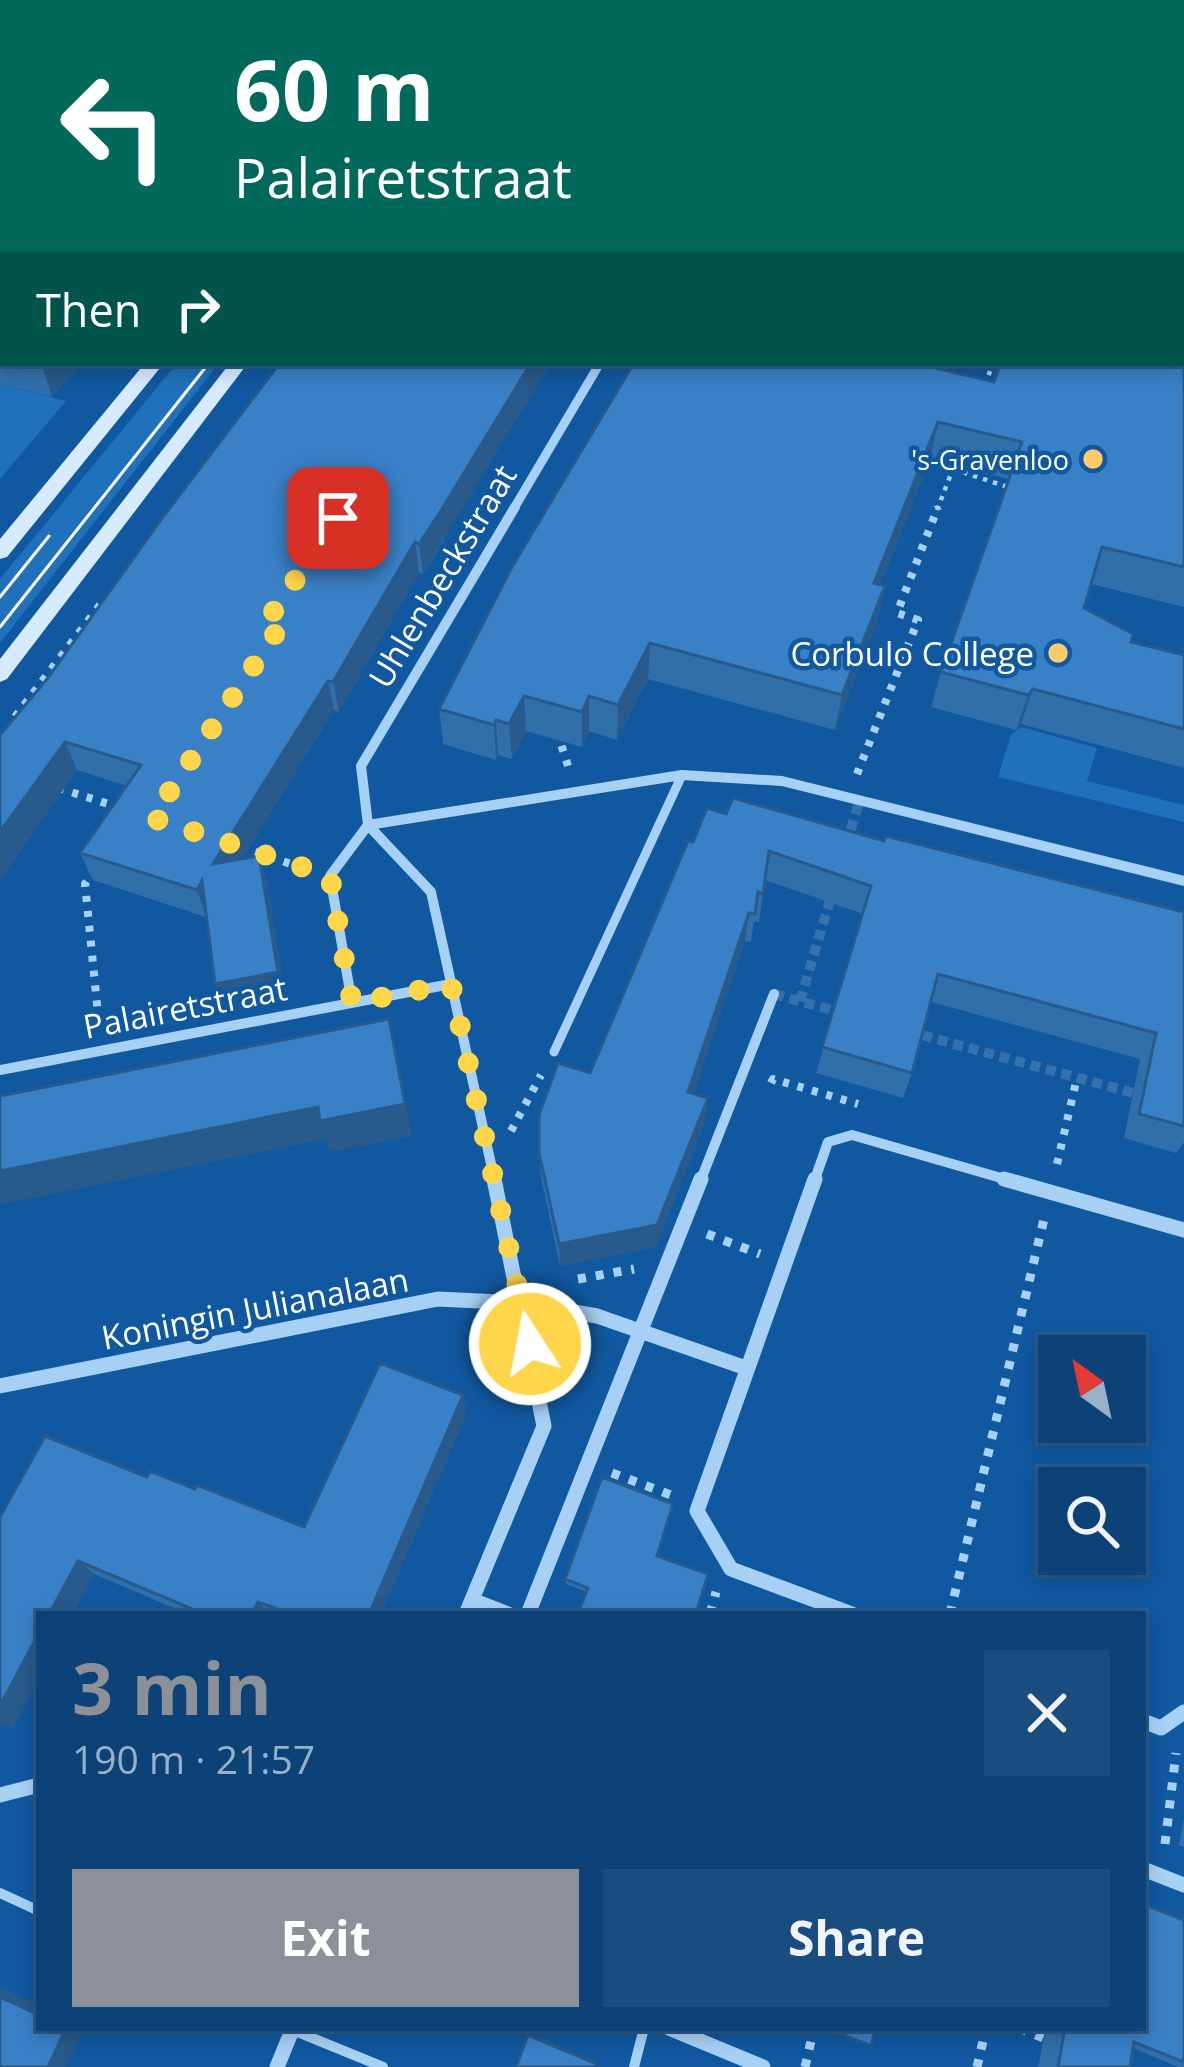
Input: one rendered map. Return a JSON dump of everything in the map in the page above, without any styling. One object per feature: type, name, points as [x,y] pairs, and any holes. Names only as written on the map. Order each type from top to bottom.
[{"type":"main road","points":[[0,552],[153,366]]},
{"type":"main road","points":[[0,674],[237,366]]},
{"type":"street","name":"Uhlenbeckstraat","points":[[368,825],[362,766],[598,366]]},
{"type":"street","points":[[352,1003],[330,876],[368,825],[575,790],[682,775],[782,781],[1184,881]]},
{"type":"street","points":[[368,825],[430,892],[522,1303],[544,1426],[469,1607]]},
{"type":"street","name":"Palairetstraat","points":[[0,1070],[451,984]]},
{"type":"street","points":[[529,1611],[774,994]]},
{"type":"street","points":[[843,1611],[731,1569],[697,1510],[828,1142],[852,1135],[1184,1230]]},
{"type":"street","name":"Koningin Julianalaan","points":[[0,1386],[438,1299],[522,1303],[597,1316],[746,1368]]},
{"type":"street","points":[[1146,1722],[1160,1728],[1184,1712]]},
{"type":"street","points":[[0,1795],[36,1786]]},
{"type":"street","points":[[1151,1872],[1184,1885]]},
{"type":"street","points":[[277,2067],[290,2031]]},
{"type":"street","points":[[676,2031],[763,2067]]},
{"type":"lane","points":[[554,1052],[682,775]]},
{"type":"lane","points":[[0,1893],[36,1910]]},
{"type":"lane","points":[[296,2031],[383,2067]]},
{"type":"lane","points":[[634,2067],[643,2031]]},
{"type":"path","points":[[977,406],[992,366]]},
{"type":"path","points":[[860,799],[855,781],[917,620],[897,613],[961,448]]},
{"type":"path","points":[[953,469],[994,479],[1029,497]]},
{"type":"path","points":[[14,719],[113,588]]},
{"type":"path","points":[[569,719],[559,738],[575,790]]},
{"type":"path","points":[[45,783],[134,812]]},
{"type":"path","points":[[219,840],[330,876]]},
{"type":"path","points":[[97,866],[85,884],[101,1050]]},
{"type":"path","points":[[490,1168],[554,1052]]},
{"type":"path","points":[[951,1611],[1077,1078]]},
{"type":"path","points":[[684,1226],[784,1263]]},
{"type":"path","points":[[522,1303],[560,1282],[669,1263]]},
{"type":"path","points":[[588,1465],[676,1497],[697,1510]]},
{"type":"path","points":[[1151,1872],[1178,1755],[1160,1728]]},
{"type":"path","points":[[805,2067],[813,2031]]},
{"type":"path","points":[[977,2067],[985,2031]]},
{"type":"path","points":[[1026,2031],[1057,2044]]},
{"type":"shaded area","points":[[175,366],[217,366],[0,643],[0,579]]},
{"type":"shaded area","points":[[0,384],[66,401],[0,479]]},
{"type":"shaded area","points":[[1021,727],[1097,748],[1087,781],[1184,805],[1184,822],[998,777],[1011,735]]},
{"type":"building","points":[[278,366],[529,366],[442,509],[419,544],[415,542],[333,682],[328,681],[213,864],[259,856],[278,972],[215,984],[202,881],[197,890],[80,853],[141,765],[65,742],[0,832],[0,735],[47,679]]},
{"type":"building","points":[[632,366],[926,366],[994,382],[1000,366],[1184,366],[1184,567],[1102,547],[1084,608],[1133,634],[1131,642],[1184,655],[1184,729],[1033,689],[1028,695],[941,672],[1022,442],[938,422],[874,583],[885,586],[842,695],[650,643],[618,705],[589,696],[582,712],[524,696],[509,724],[496,720],[494,725],[439,709],[512,567]]},
{"type":"building","points":[[733,798],[884,841],[886,836],[1184,912],[1184,1126],[1139,1114],[1156,1033],[938,974],[912,1073],[822,1047],[871,886],[769,851],[763,894],[758,892],[755,914],[749,913],[688,1092],[708,1098],[657,1225],[559,1244],[539,1153],[539,1115],[558,1063],[590,1073],[688,841],[693,842],[707,808],[726,814]]},
{"type":"building","points":[[389,1019],[405,1104],[320,1121],[318,1107],[0,1171],[0,1096]]},
{"type":"building","points":[[380,1363],[463,1395],[370,1611],[282,1611],[258,1602],[254,1611],[197,1611],[78,1561],[51,1611],[36,1611],[36,1639],[0,1706],[0,1517],[45,1436],[147,1477],[150,1471],[195,1489],[197,1485],[304,1527]]},
{"type":"building","points":[[602,1477],[673,1504],[657,1556],[708,1574],[697,1611],[579,1611],[588,1588],[565,1579]]},
{"type":"building","points":[[1146,1905],[1184,1920],[1184,2062],[1134,2042],[1130,2067],[1058,2067],[1064,2031],[1146,2031]]},
{"type":"building","points":[[0,1997],[36,2014],[36,2031],[65,2031],[48,2067],[0,2067]]},
{"type":"building","points":[[834,2031],[874,2031],[871,2046]]},
{"type":"building","points":[[528,2035],[597,2064],[596,2067],[516,2067]]},
{"type":"tunnel","points":[[846,845],[860,799]]},
{"type":"tunnel","points":[[800,1001],[834,887]]},
{"type":"tunnel","points":[[774,994],[847,1014]]},
{"type":"tunnel","points":[[907,1031],[1148,1097]]},
{"type":"tram line","points":[[0,627],[207,366]]},
{"type":"tram line","points":[[0,597],[49,536]]},
{"type":"place","name":"'s-Gravenloo","points":[[1093,459]]},
{"type":"place","name":"Corbulo College","points":[[1058,653]]},
{"type":"route","points":[[338,518],[267,621],[281,625],[152,818],[330,876],[352,1003],[451,984],[530,1344]]}]
